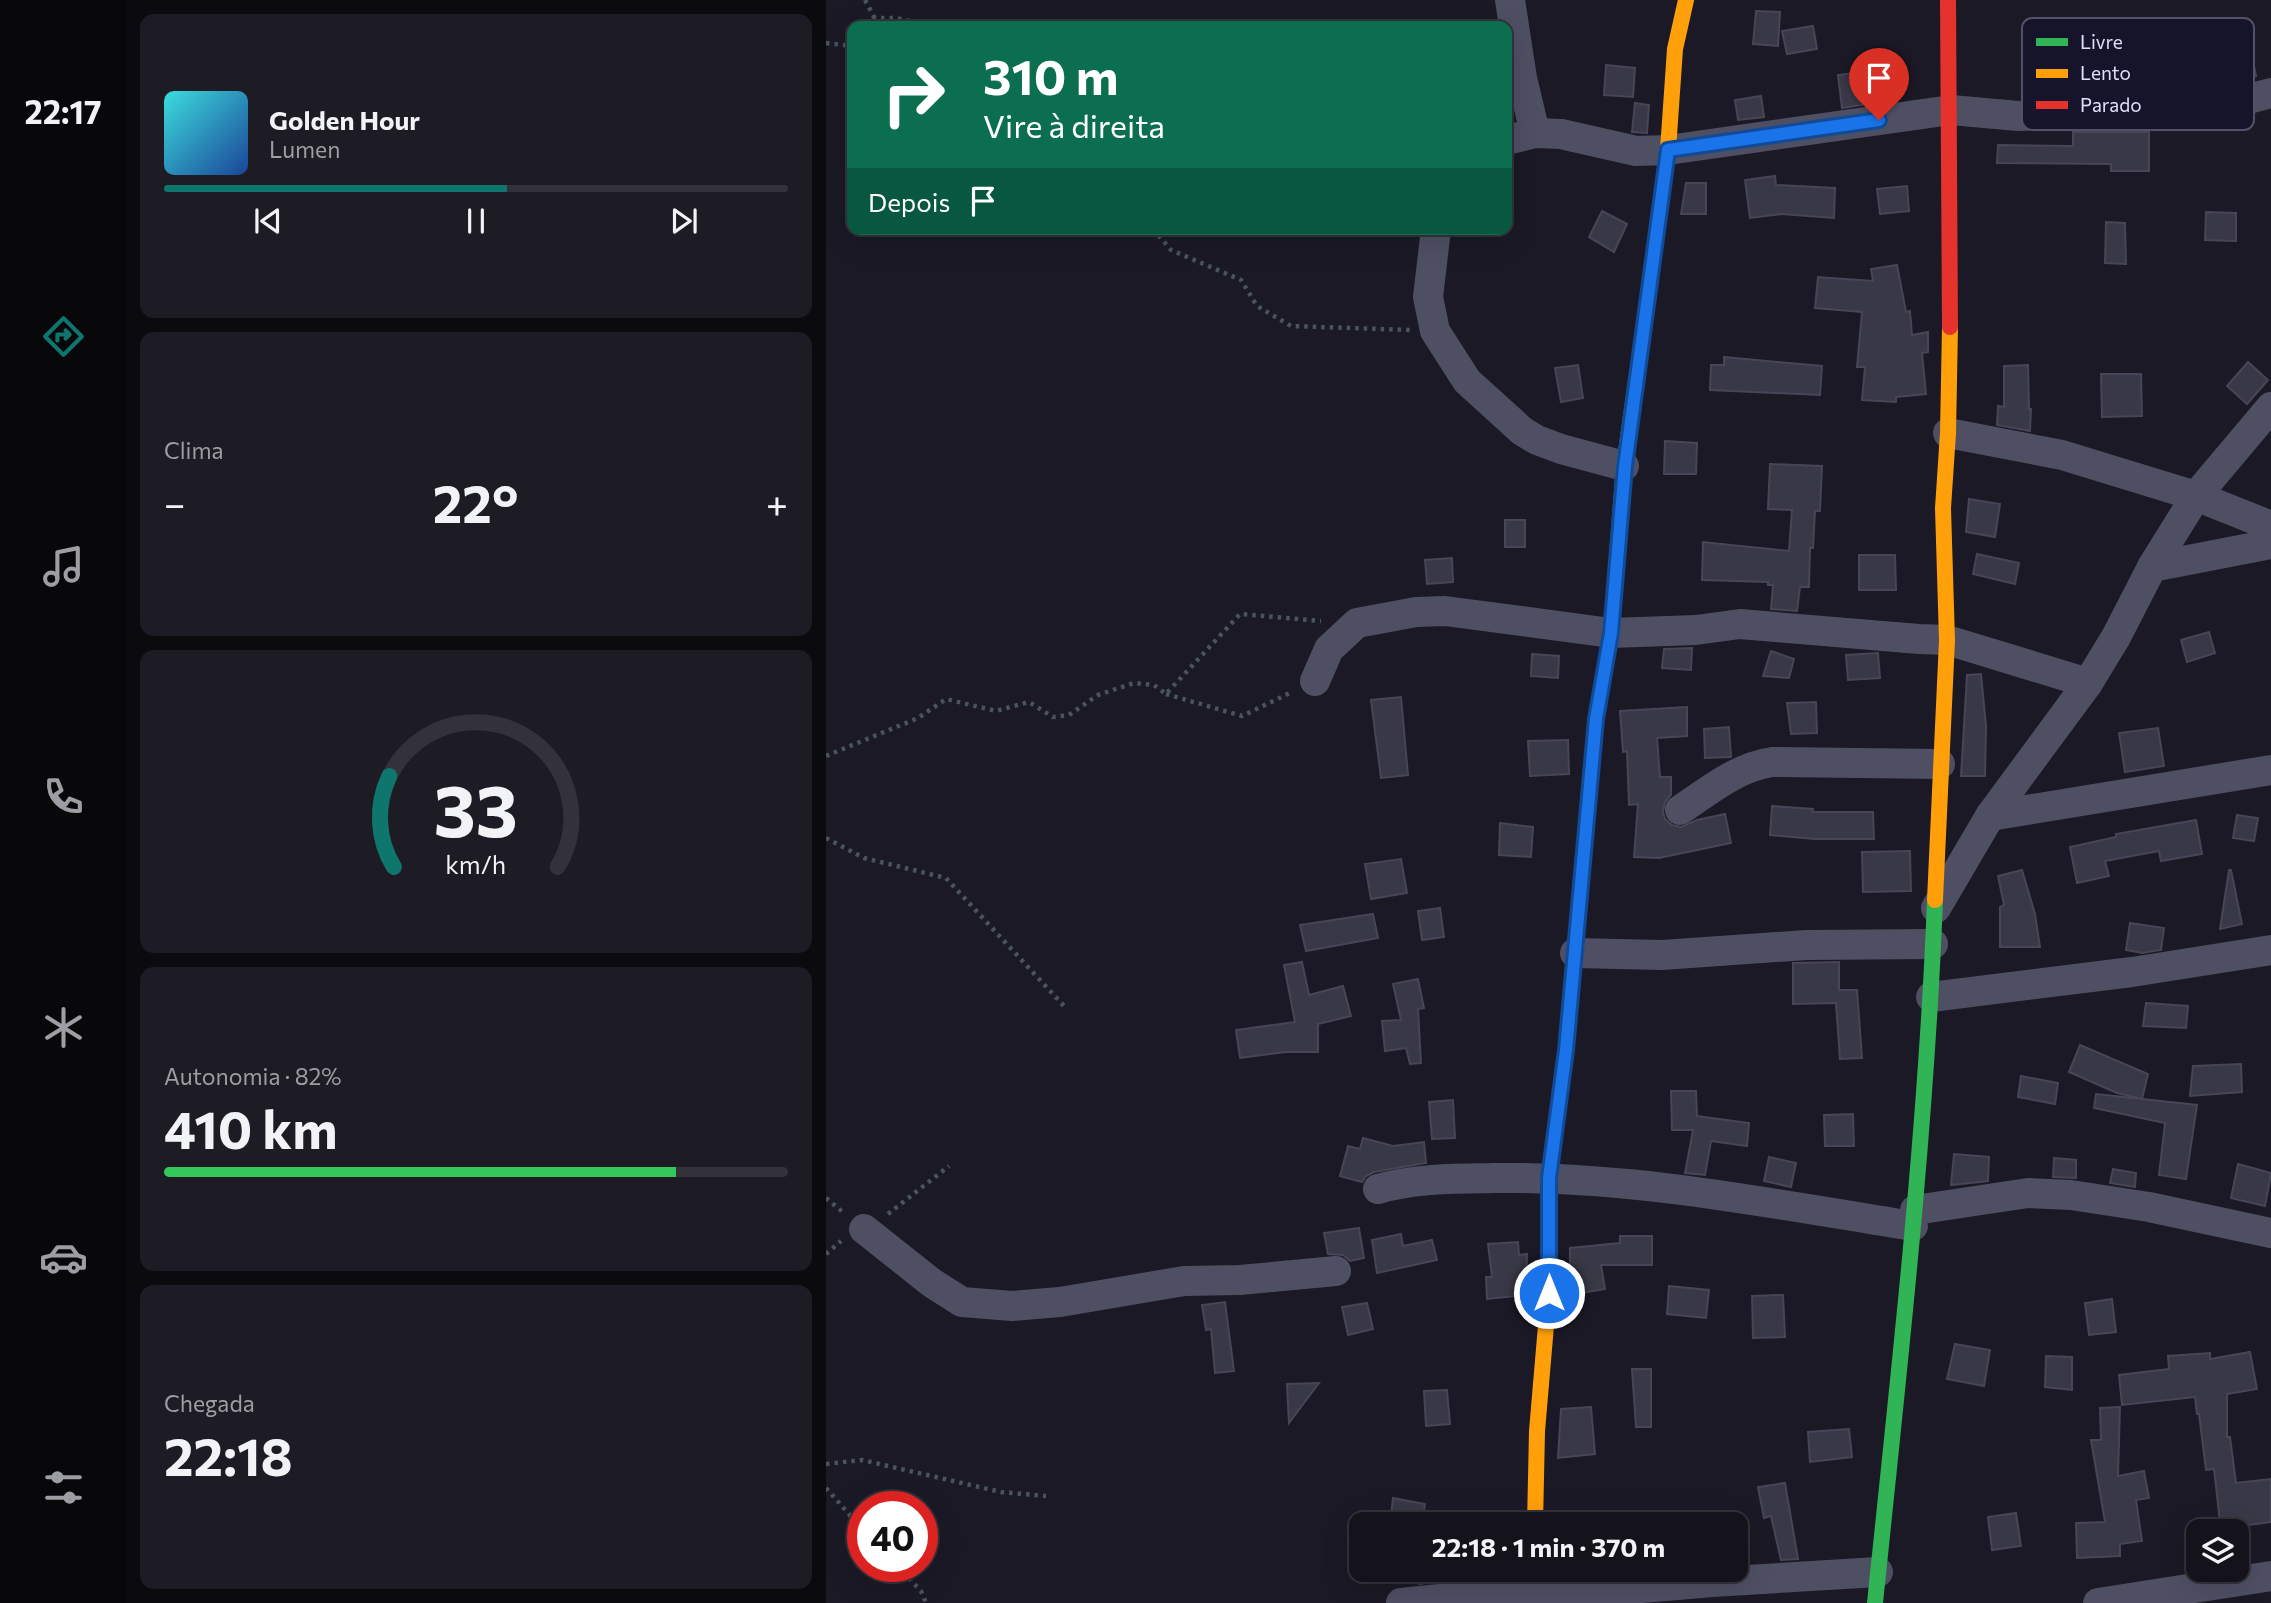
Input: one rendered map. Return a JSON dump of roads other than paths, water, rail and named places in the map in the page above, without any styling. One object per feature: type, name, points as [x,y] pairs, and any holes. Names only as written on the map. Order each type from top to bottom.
[{"type":"street","points":[[1510,0],[1522,78],[1521,136],[1561,134],[1636,151],[1668,150],[1951,110],[2022,116]]},
{"type":"street","points":[[1535,1512],[1536,1431],[1548,1302],[1549,1178],[1566,1050],[1596,719],[1611,633],[1625,466],[1668,150],[1675,50],[1686,0]]},
{"type":"street","points":[[1875,1603],[1914,1218],[1931,997],[1947,639],[1943,508],[1951,304],[1948,0]]},
{"type":"street","points":[[2254,97],[2271,93]]},
{"type":"street","points":[[1435,235],[1428,297],[1435,331],[1468,381],[1521,431],[1537,440],[1625,466]]},
{"type":"street","points":[[1934,912],[1990,816],[2088,683],[2116,637],[2152,567],[2196,496],[2271,407]]},
{"type":"street","points":[[1948,433],[2062,455],[2196,496],[2271,526]]},
{"type":"street","points":[[2152,567],[2271,544]]},
{"type":"street","points":[[1315,681],[1329,649],[1357,623],[1416,612],[1445,611],[1611,633],[1696,630],[1740,624],[1947,639],[2088,683]]},
{"type":"street","points":[[1680,810],[1721,783],[1757,765],[1772,762],[1940,764]]},
{"type":"street","points":[[1990,816],[2195,780],[2271,770]]},
{"type":"street","points":[[1575,953],[1662,955],[1806,946],[1933,944]]},
{"type":"street","points":[[1931,997],[2132,972],[2271,950]]},
{"type":"street","points":[[1378,1189],[1437,1179],[1549,1178],[1914,1218],[2028,1193],[2071,1195],[2149,1207],[2271,1233]]},
{"type":"street","points":[[863,1229],[932,1283],[962,1302],[1012,1306],[1184,1281],[1240,1280],[1336,1271]]},
{"type":"street","points":[[1401,1603],[1537,1590],[1878,1572]]},
{"type":"street","points":[[2109,1602],[2271,1576]]}]
